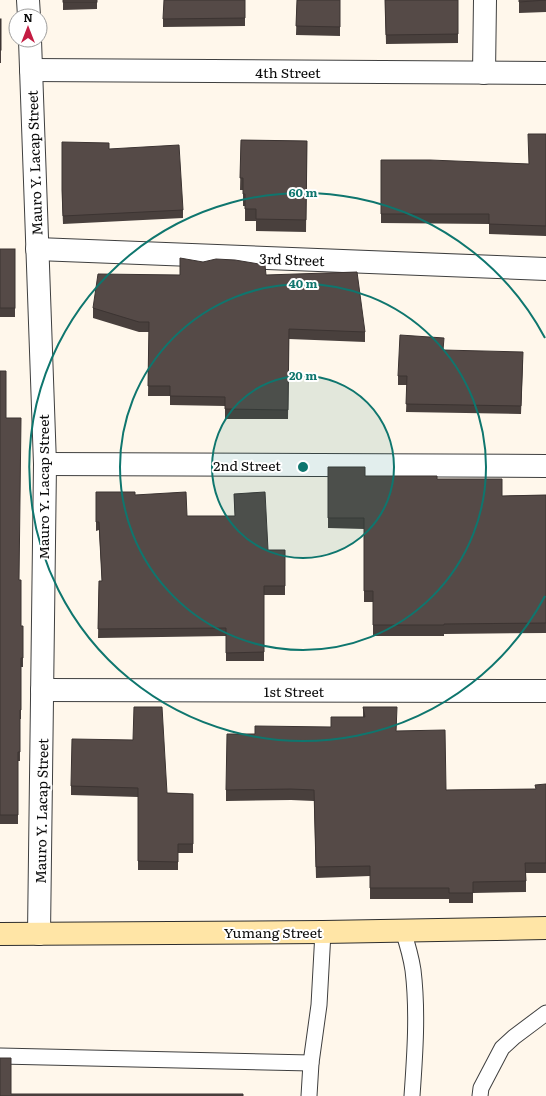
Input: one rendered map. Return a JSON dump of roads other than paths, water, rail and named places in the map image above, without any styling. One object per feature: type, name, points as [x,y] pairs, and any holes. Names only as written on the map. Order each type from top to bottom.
[{"type":"main road","name":"Yumang Street","points":[[0,934],[323,932],[546,928]]},
{"type":"street","points":[[484,73],[485,0]]},
{"type":"street","name":"Mauro Y. Lacap Street","points":[[30,48],[45,464],[40,934]]},
{"type":"street","name":"4th Street","points":[[31,70],[546,73]]},
{"type":"street","name":"3rd Street","points":[[38,249],[546,269]]},
{"type":"street","name":"2nd Street","points":[[45,464],[546,466]]},
{"type":"street","name":"1st Street","points":[[42,690],[546,691]]},
{"type":"lane","points":[[404,931],[413,969],[415,1007],[415,1054],[412,1096]]},
{"type":"lane","points":[[309,1096],[311,1063],[319,1005],[323,932]]},
{"type":"lane","points":[[480,1096],[481,1088],[502,1048],[546,1013]]},
{"type":"lane","points":[[0,1056],[311,1063]]}]
